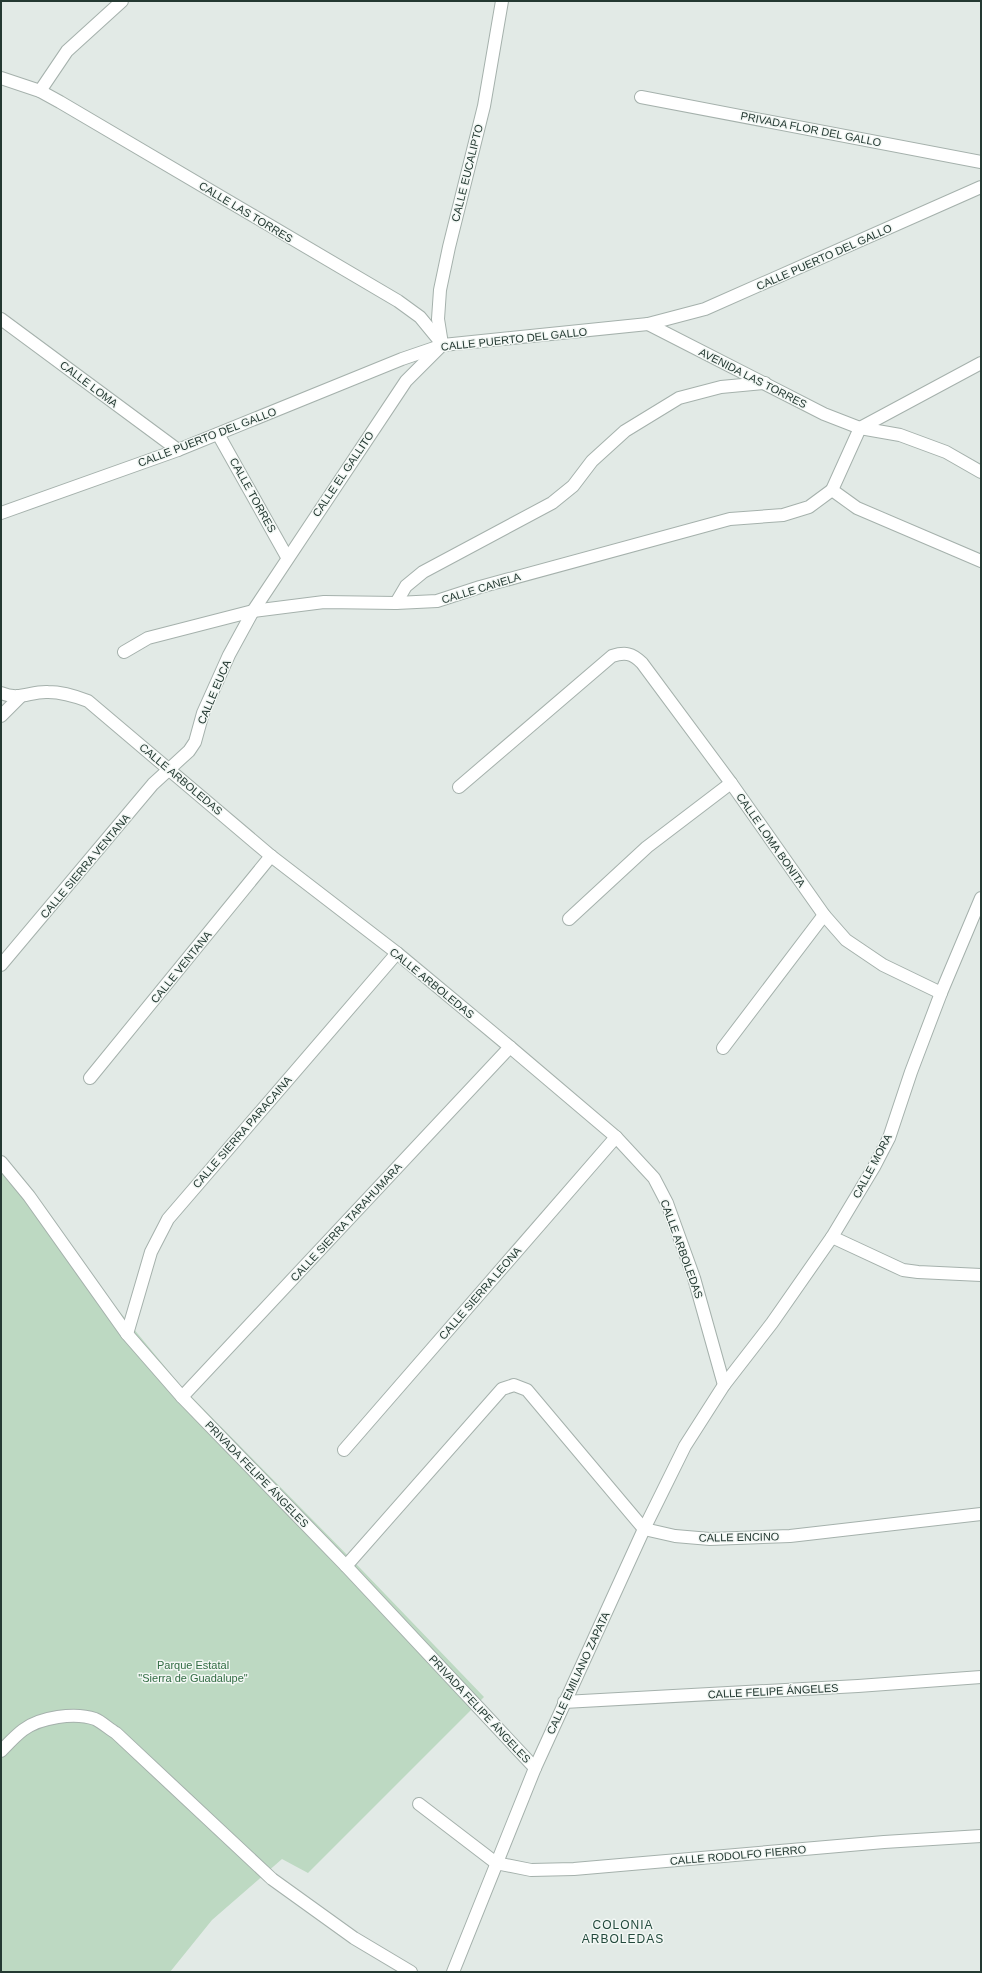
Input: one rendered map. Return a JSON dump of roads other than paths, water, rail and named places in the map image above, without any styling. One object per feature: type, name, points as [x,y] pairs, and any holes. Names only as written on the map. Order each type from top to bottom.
[{"type":"street","points":[[40,91],[67,51],[122,1]]},
{"type":"street","name":"CALLE EUCALIPTO","points":[[443,345],[438,319],[440,290],[449,247],[484,106],[502,1]]},
{"type":"street","name":"CALLE LAS TORRES","points":[[1,78],[40,91],[398,301],[420,317],[443,345]]},
{"type":"street","name":"PRIVADA FLOR DEL GALLO","points":[[641,97],[981,162]]},
{"type":"street","name":"CALLE PUERTO DEL GALLO","points":[[1,513],[178,450],[402,359],[443,345],[648,324],[706,309],[981,187]]},
{"type":"street","name":"CALLE LOMA","points":[[1,319],[178,450]]},
{"type":"street","name":"AVENIDA LAS TORRES","points":[[648,324],[824,414],[860,428],[900,435],[946,452],[981,472]]},
{"type":"street","name":"CALLE EL GALLITO","points":[[253,611],[287,557],[406,380],[443,345]]},
{"type":"street","points":[[981,363],[860,428],[832,490],[857,508],[981,561]]},
{"type":"street","points":[[396,603],[406,586],[423,572],[552,503],[573,486],[592,461],[625,431],[679,398],[721,388],[765,383]]},
{"type":"street","name":"CALLE TORRES","points":[[218,434],[287,557]]},
{"type":"street","name":"CALLE CANELA","points":[[124,652],[148,638],[253,611],[324,602],[396,603],[436,601],[480,587],[730,519],[784,515],[809,507],[832,490]]},
{"type":"street","name":"CALLE EUCA","points":[[170,768],[189,752],[194,742],[203,713],[229,655],[253,611]]},
{"type":"street","name":"CALLE LOMA BONITA","points":[[459,787],[612,656],[621,653],[630,654],[642,663],[731,783],[824,915],[846,940],[883,965],[941,993]]},
{"type":"street","name":"CALLE ARBOLEDAS","points":[[20,697],[47,692],[72,695],[88,701],[170,768],[271,856],[397,953],[616,1137],[654,1178],[667,1203],[694,1278],[724,1385]]},
{"type":"street","points":[[1,693],[20,697]]},
{"type":"street","points":[[1,716],[20,697]]},
{"type":"street","name":"CALLE SIERRA VENTANA","points":[[1,965],[153,784],[170,768]]},
{"type":"street","points":[[569,918],[647,847],[731,783]]},
{"type":"street","name":"CALLE VENTANA","points":[[90,1078],[271,856]]},
{"type":"street","name":"CALLE MORA","points":[[724,1385],[772,1323],[832,1237],[889,1138],[911,1072],[941,993],[981,898]]},
{"type":"street","points":[[723,1048],[824,915]]},
{"type":"street","name":"CALLE SIERRA PARACAINA","points":[[127,1334],[151,1252],[168,1219],[397,953]]},
{"type":"street","name":"CALLE SIERRA TARAHUMARA","points":[[182,1397],[510,1047]]},
{"type":"street","name":"CALLE SIERRA LEONA","points":[[344,1450],[616,1137]]},
{"type":"street","name":"PRIVADA FELIPE ÁNGELES","points":[[1,1162],[29,1196],[127,1334],[182,1397],[346,1566],[535,1768]]},
{"type":"street","points":[[832,1237],[903,1270],[981,1275]]},
{"type":"street","points":[[346,1566],[502,1389],[514,1385],[527,1390],[644,1529]]},
{"type":"street","name":"CALLE EMILIANO ZAPATA","points":[[453,1972],[535,1768],[564,1702],[644,1529],[685,1446],[724,1385]]},
{"type":"street","name":"CALLE ENCINO","points":[[644,1529],[675,1536],[710,1539],[776,1536],[981,1514]]},
{"type":"street","name":"CALLE FELIPE ÁNGELES","points":[[564,1702],[858,1686],[981,1676]]},
{"type":"street","points":[[1,1751],[24,1729],[41,1721],[60,1716],[75,1715],[96,1719],[116,1733],[272,1879],[354,1938],[411,1972]]},
{"type":"street","points":[[419,1804],[496,1863]]},
{"type":"street","name":"CALLE RODOLFO FIERRO","points":[[496,1863],[531,1870],[574,1869],[884,1842],[981,1836]]},
{"type":"district","name":"COLONIA ARBOLEDAS","points":[[623,1932]]},
{"type":"park label","name":"Parque Estatal \"Sierra de Guadalupe\"","points":[[193,1671]]}]
